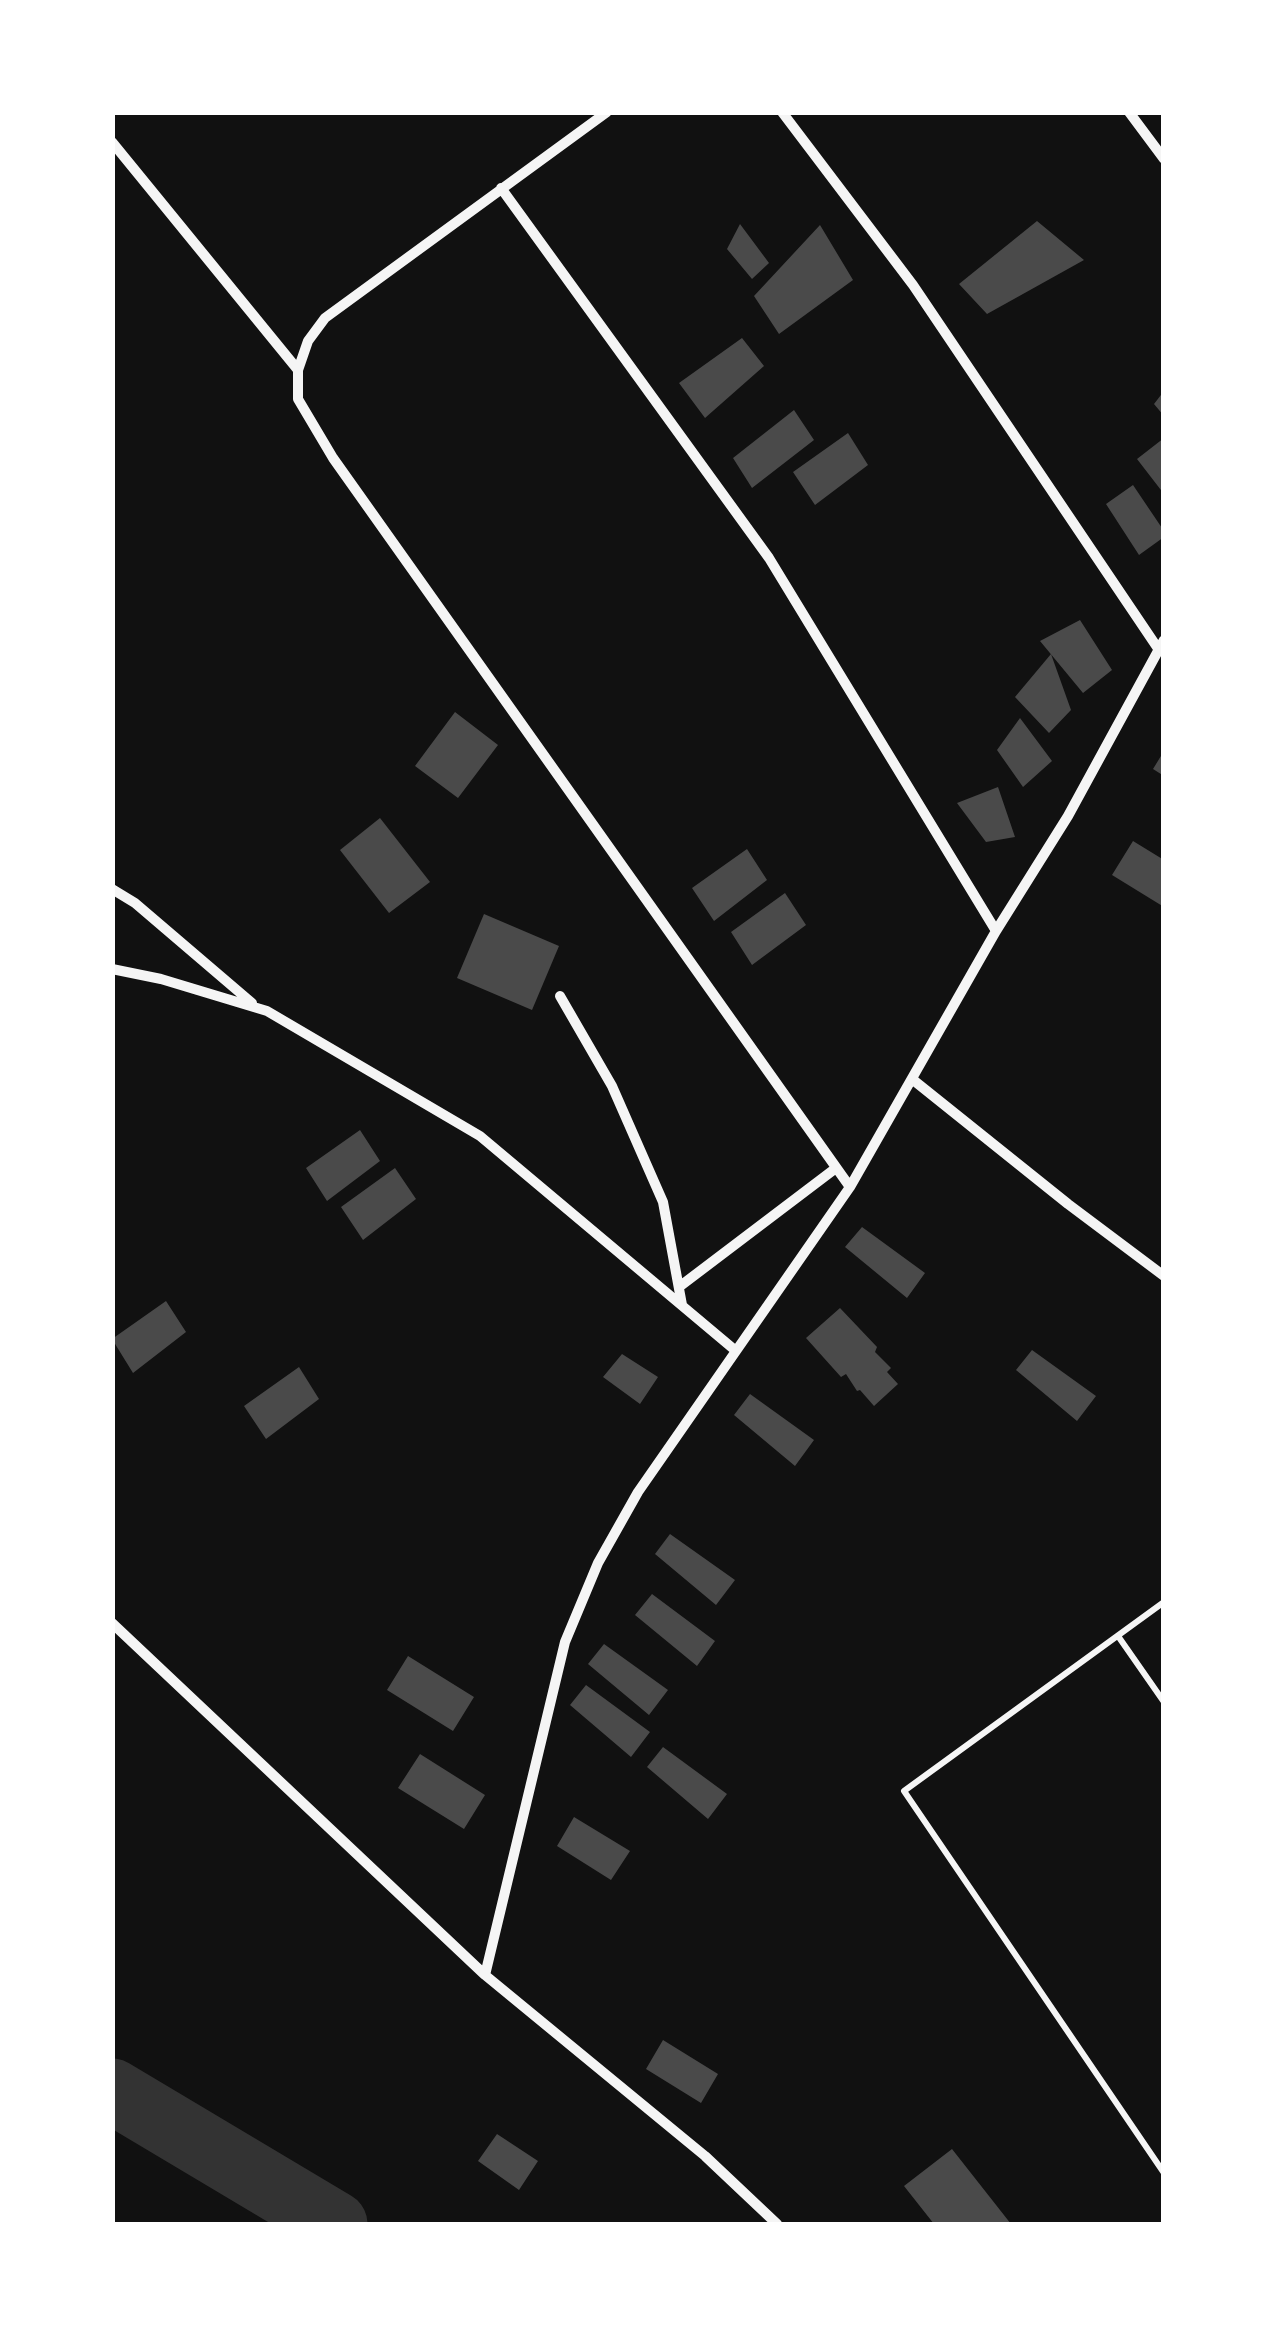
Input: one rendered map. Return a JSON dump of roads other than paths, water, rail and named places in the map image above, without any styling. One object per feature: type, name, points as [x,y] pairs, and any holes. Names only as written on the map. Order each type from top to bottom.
[{"type":"street","points":[[607,112],[325,318],[308,341],[298,370],[298,399],[333,458],[850,1188]]},
{"type":"street","points":[[485,1975],[565,1642],[598,1563],[638,1492],[850,1188],[996,931],[1068,816],[1161,645],[913,285],[782,112]]},
{"type":"street","points":[[1129,112],[1164,160]]},
{"type":"street","points":[[112,142],[298,370]]},
{"type":"street","points":[[501,188],[769,558],[996,931]]},
{"type":"street","points":[[112,889],[135,903],[256,1007]]},
{"type":"street","points":[[112,969],[256,1007],[480,1136],[736,1351]]},
{"type":"street","points":[[560,996],[612,1086],[663,1202],[682,1306]]},
{"type":"street","points":[[912,1079],[1164,1276]]},
{"type":"street","points":[[679,1287],[836,1168]]},
{"type":"street","points":[[112,1623],[485,1975],[705,2156],[777,2224]]},
{"type":"waterway","points":[[112,2091],[335,2224]]}]
